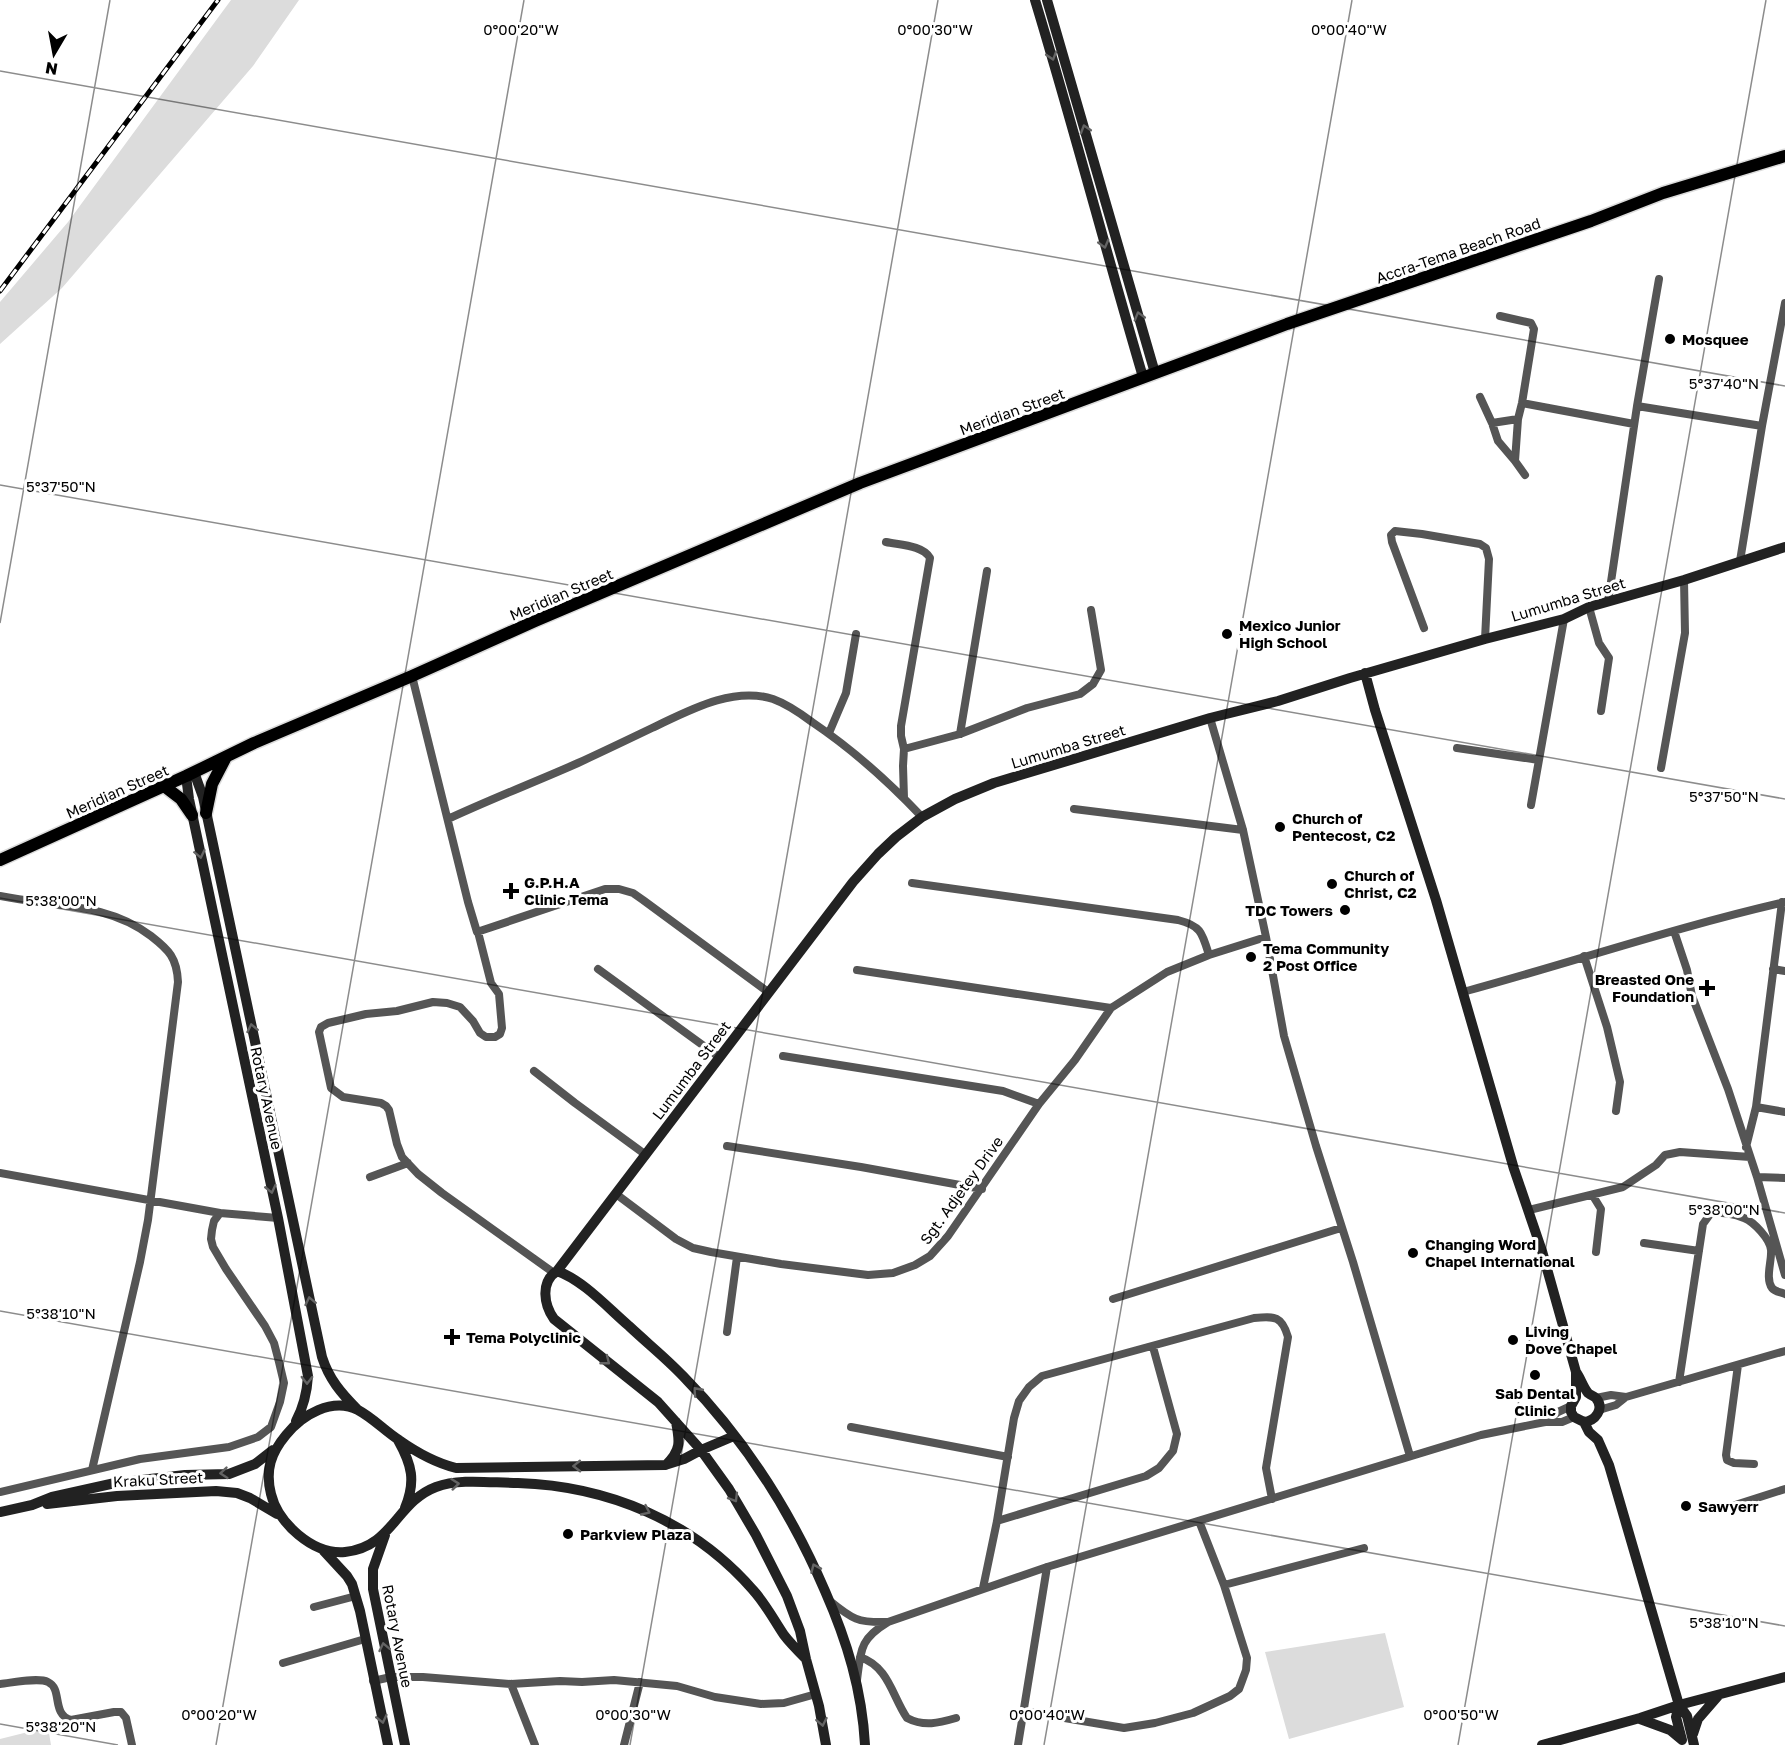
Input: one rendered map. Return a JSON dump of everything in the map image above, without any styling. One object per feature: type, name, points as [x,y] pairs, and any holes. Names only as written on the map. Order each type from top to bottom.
[{"type":"main road","points":[[1035,0],[1064,96],[1107,257],[1149,375]]},
{"type":"main road","points":[[1047,0],[1149,375]]},
{"type":"main road","name":"Accra-Tema Beach Road","points":[[1149,375],[1287,324],[1591,221],[1663,194],[1785,156]]},
{"type":"main road","name":"Meridian Street","points":[[0,860],[227,756],[535,621],[861,483],[1149,375]]},
{"type":"main road","name":"Lumumba Street","points":[[555,1272],[853,882],[884,848],[922,817],[955,799],[994,783],[1210,718],[1278,701],[1365,673],[1564,619],[1589,607],[1684,580],[1785,547]]},
{"type":"main road","points":[[1365,673],[1463,992],[1514,1169],[1542,1251],[1576,1372],[1573,1402],[1579,1420],[1598,1440],[1609,1465],[1679,1705],[1687,1716],[1688,1742]]},
{"type":"main road","points":[[206,813],[212,784],[227,756]]},
{"type":"main road","name":"Rotary Avenue","points":[[190,774],[203,796],[322,1358],[334,1384],[357,1410]]},
{"type":"main road","name":"Rotary Avenue","points":[[190,774],[192,815],[278,1218],[308,1376],[308,1389],[303,1407],[294,1425]]},
{"type":"main road","points":[[164,786],[181,799],[192,815]]},
{"type":"main road","points":[[256,1123],[272,1120]]},
{"type":"main road","points":[[826,1745],[800,1631],[787,1596],[756,1535],[729,1489],[701,1450],[658,1402],[554,1319],[548,1311],[545,1293],[547,1284],[555,1272],[568,1275],[670,1363],[710,1406],[757,1466],[796,1530],[846,1641],[857,1682],[865,1745]]},
{"type":"main road","points":[[1576,1372],[1598,1402],[1598,1440]]},
{"type":"main road","points":[[1573,1402],[1582,1394],[1592,1396]]},
{"type":"main road","points":[[388,1745],[352,1584],[322,1550],[309,1542],[280,1515],[272,1500],[269,1465],[275,1448],[294,1425],[321,1409],[345,1407],[357,1410],[398,1440],[430,1459],[456,1468],[665,1465],[684,1459],[734,1436]]},
{"type":"main road","points":[[1579,1420],[1592,1420],[1597,1414]]},
{"type":"main road","points":[[665,1465],[676,1454],[678,1448],[676,1422]]},
{"type":"main road","points":[[398,1440],[411,1469],[412,1482],[404,1510]]},
{"type":"main road","name":"Kraku Street","points":[[32,1505],[52,1497],[115,1483],[184,1475],[229,1474],[255,1464],[275,1448]]},
{"type":"main road","points":[[322,1550],[342,1552],[357,1550],[370,1544],[385,1534],[404,1510],[434,1488],[456,1483],[558,1486],[604,1495],[671,1524],[716,1553],[754,1591],[785,1637],[806,1659]]},
{"type":"main road","name":"Kraku Street","points":[[0,1512],[32,1505],[117,1496],[216,1491],[237,1493],[280,1515]]},
{"type":"main road","name":"Rotary Avenue","points":[[385,1534],[372,1579],[405,1745]]},
{"type":"main road","points":[[1542,1745],[1785,1677]]},
{"type":"main road","points":[[1688,1742],[1698,1719],[1718,1696]]},
{"type":"main road","points":[[1640,1719],[1670,1730],[1688,1742]]},
{"type":"street","points":[[1608,602],[1634,424],[1659,279]]},
{"type":"street","points":[[1740,561],[1785,303]]},
{"type":"street","points":[[1500,316],[1531,322],[1534,328],[1518,419],[1515,461]]},
{"type":"street","points":[[1480,397],[1498,441],[1525,475]]},
{"type":"street","points":[[1522,403],[1634,424]]},
{"type":"street","points":[[1637,406],[1762,426]]},
{"type":"street","points":[[1492,423],[1518,419]]},
{"type":"street","points":[[1424,628],[1392,542],[1391,535],[1395,531],[1480,544],[1486,548],[1489,559],[1485,639]]},
{"type":"street","points":[[886,542],[921,550],[928,553],[930,558],[901,726],[904,749],[904,798]]},
{"type":"street","points":[[960,734],[987,571]]},
{"type":"street","points":[[1661,768],[1684,633],[1684,580]]},
{"type":"street","points":[[1589,607],[1599,643],[1609,658],[1601,711]]},
{"type":"street","points":[[904,749],[960,734],[1027,708],[1080,694],[1093,684],[1101,670],[1091,609]]},
{"type":"street","points":[[1531,805],[1564,619]]},
{"type":"street","points":[[829,733],[846,693],[855,633]]},
{"type":"street","points":[[412,676],[468,902],[491,983],[499,994],[502,1028],[500,1034],[495,1037],[486,1037],[480,1033],[460,1007],[433,1002],[328,1023],[321,1026],[319,1032],[331,1088],[343,1097],[381,1103],[386,1106],[402,1157],[418,1174],[555,1272]]},
{"type":"street","points":[[448,819],[695,708],[736,697],[756,696],[773,699],[790,707],[829,733],[904,798],[922,817]]},
{"type":"street","points":[[1210,718],[1243,830],[1284,1036],[1410,1456]]},
{"type":"street","points":[[1457,747],[1539,760]]},
{"type":"street","points":[[1074,809],[1243,830]]},
{"type":"street","points":[[912,883],[1178,920],[1192,924],[1202,932],[1209,955]]},
{"type":"street","points":[[478,932],[587,894],[605,889],[619,889],[633,893],[768,992]]},
{"type":"street","points":[[0,896],[103,912],[126,919],[172,955],[177,968],[178,981],[151,1199],[136,1286],[92,1470]]},
{"type":"street","points":[[1463,992],[1584,956],[1784,902],[1773,969],[1756,1107],[1746,1148]]},
{"type":"street","points":[[1674,931],[1687,970],[1692,996],[1728,1089],[1757,1177],[1785,1275]]},
{"type":"street","name":"Sgt. Adjetey Drive","points":[[616,1194],[676,1239],[693,1248],[781,1264],[868,1275],[893,1273],[915,1265],[930,1256],[948,1236],[1039,1104],[1076,1060],[1111,1008],[1167,972],[1209,955],[1266,937]]},
{"type":"street","points":[[1584,956],[1607,1027],[1620,1082],[1616,1111]]},
{"type":"street","points":[[598,969],[719,1057]]},
{"type":"street","points":[[1773,969],[1785,971]]},
{"type":"street","points":[[857,970],[1111,1008]]},
{"type":"street","points":[[783,1056],[1003,1091],[1039,1104]]},
{"type":"street","points":[[534,1071],[646,1155]]},
{"type":"street","points":[[1756,1107],[1785,1112]]},
{"type":"street","points":[[727,1146],[982,1189]]},
{"type":"street","points":[[1529,1210],[1623,1187],[1656,1165],[1665,1155],[1680,1152],[1749,1157]]},
{"type":"street","points":[[370,1177],[408,1163]]},
{"type":"street","points":[[0,1173],[220,1213],[278,1218]]},
{"type":"street","points":[[1757,1177],[1785,1178]]},
{"type":"street","points":[[1593,1196],[1601,1209],[1596,1252]]},
{"type":"street","points":[[0,1492],[148,1457],[230,1447],[258,1437],[271,1427],[284,1383],[279,1362],[266,1326],[213,1247],[212,1230],[214,1221],[220,1213]]},
{"type":"street","points":[[1680,1382],[1703,1224],[1707,1216],[1711,1213],[1745,1218],[1754,1225],[1770,1245],[1770,1281],[1775,1290],[1785,1294]]},
{"type":"street","points":[[1113,1299],[1341,1228]]},
{"type":"street","points":[[1644,1243],[1699,1251]]},
{"type":"street","points":[[727,1332],[737,1257]]},
{"type":"street","points":[[983,1588],[1014,1418],[1019,1401],[1029,1387],[1042,1376],[1254,1318],[1271,1316],[1279,1320],[1285,1325],[1288,1337],[1266,1468],[1272,1499]]},
{"type":"street","points":[[997,1521],[1146,1476],[1159,1468],[1173,1451],[1177,1434],[1154,1347]]},
{"type":"street","points":[[1592,1396],[1626,1397],[1785,1351]]},
{"type":"street","points":[[1738,1365],[1726,1455],[1727,1460],[1734,1463],[1754,1464]]},
{"type":"street","points":[[1597,1414],[1616,1405],[1626,1397]]},
{"type":"street","points":[[1545,1422],[1573,1402]]},
{"type":"street","points":[[857,1682],[862,1647],[876,1629],[888,1622],[1047,1567],[1410,1456],[1481,1436],[1545,1422],[1579,1420]]},
{"type":"street","points":[[851,1427],[1008,1457]]},
{"type":"street","points":[[1732,1506],[1785,1489]]},
{"type":"street","points":[[1023,1711],[1124,1728],[1193,1713],[1230,1696],[1239,1689],[1246,1670],[1247,1658],[1224,1585],[1199,1521]]},
{"type":"street","points":[[1224,1585],[1364,1548]]},
{"type":"street","points":[[1018,1745],[1047,1567]]},
{"type":"street","points":[[314,1607],[356,1596]]},
{"type":"street","points":[[829,1600],[857,1620],[888,1622]]},
{"type":"street","points":[[283,1663],[365,1639]]},
{"type":"street","points":[[860,1657],[869,1660],[881,1670],[907,1719],[921,1723],[936,1723],[956,1718]]},
{"type":"street","points":[[373,1681],[391,1677],[431,1677],[511,1684],[614,1680],[677,1686],[738,1702],[761,1704],[784,1703],[816,1694]]},
{"type":"street","points":[[0,1684],[42,1680],[49,1682],[54,1686],[61,1714],[71,1720],[121,1712],[126,1718],[132,1745]]},
{"type":"street","points":[[624,1745],[640,1682]]},
{"type":"street","points":[[511,1684],[535,1745]]},
{"type":"shaded area","points":[[231,0],[299,0],[253,66],[62,288],[0,344],[0,302],[68,222]]},
{"type":"shaded area","points":[[1385,1633],[1404,1707],[1289,1739],[1265,1652]]},
{"type":"shaded area","points":[[48,1727],[51,1745],[0,1745],[0,1739]]},
{"type":"railway","points":[[0,291],[218,0]]},
{"type":"place","name":"Mosquee","points":[[1670,339]]},
{"type":"place","name":"Mexico Junior High School","points":[[1227,634]]},
{"type":"place","name":"Church of Pentecost, C2","points":[[1280,827]]},
{"type":"place","name":"Church of Christ, C2","points":[[1332,884]]},
{"type":"place","name":"G.P.H.A Clinic Tema","points":[[511,891]]},
{"type":"place","name":"TDC Towers","points":[[1345,910]]},
{"type":"place","name":"Tema Community 2 Post Office","points":[[1251,957]]},
{"type":"place","name":"Breasted One Foundation","points":[[1707,988]]},
{"type":"place","name":"Changing Word Chapel International","points":[[1413,1253]]},
{"type":"place","name":"Tema Polyclinic","points":[[452,1337]]},
{"type":"place","name":"Living Dove Chapel","points":[[1513,1340]]},
{"type":"place","name":"Sab Dental Clinic","points":[[1535,1375]]},
{"type":"place","name":"Sawyerr","points":[[1686,1506]]},
{"type":"place","name":"Parkview Plaza","points":[[568,1534]]}]
